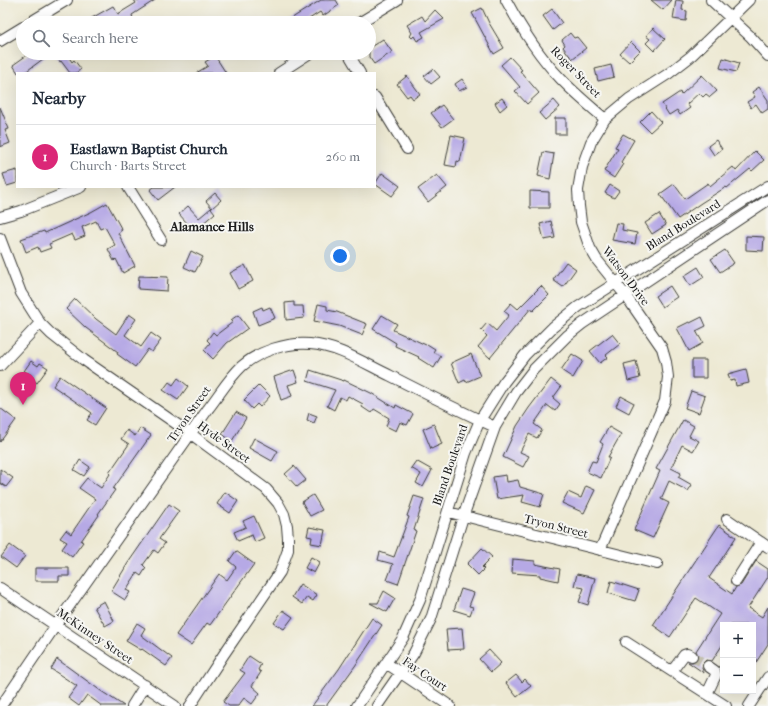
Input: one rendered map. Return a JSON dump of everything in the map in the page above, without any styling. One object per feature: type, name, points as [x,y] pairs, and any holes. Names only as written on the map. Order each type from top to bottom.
[{"type":"street","points":[[41,16],[67,0]]},
{"type":"street","points":[[371,16],[397,0]]},
{"type":"street","name":"Roger Street","points":[[506,0],[532,43],[546,62],[561,79],[605,119]]},
{"type":"street","points":[[711,0],[732,18],[768,56]]},
{"type":"street","name":"Watson Drive","points":[[600,550],[665,401],[668,377],[662,348],[656,338],[626,296],[614,283],[590,248],[581,222],[579,206],[578,190],[582,167],[591,142],[605,119],[629,100],[668,74],[690,57],[749,0]]},
{"type":"street","points":[[0,41],[16,31]]},
{"type":"street","points":[[281,72],[299,60]]},
{"type":"street","points":[[352,60],[359,72]]},
{"type":"street","points":[[376,99],[407,149]]},
{"type":"street","points":[[0,217],[28,208],[78,188]]},
{"type":"street","points":[[129,188],[161,240]]},
{"type":"street","points":[[377,706],[414,653],[425,633],[431,619],[463,517],[495,428],[516,392],[546,356],[582,324],[626,296],[768,199],[764,188]]},
{"type":"street","name":"Bland Boulevard","points":[[357,706],[403,638],[418,606],[466,453],[480,420],[504,382],[525,355],[538,341],[578,307],[764,188]]},
{"type":"street","name":"Hyde Street","points":[[0,238],[18,287],[40,323],[67,348],[191,434],[266,489],[278,503],[284,514],[287,526],[288,550],[280,572],[190,706]]},
{"type":"street","points":[[0,366],[40,323]]},
{"type":"street","name":"Tryon Street","points":[[1,706],[56,625],[220,393],[242,366],[261,354],[285,346],[309,344],[329,347],[495,428]]},
{"type":"street","name":"Tryon Street","points":[[448,512],[463,517],[657,564]]},
{"type":"street","points":[[727,519],[765,545],[736,580]]},
{"type":"street","name":"McKinney Street","points":[[0,588],[145,685],[171,705]]},
{"type":"street","points":[[626,642],[726,706]]},
{"type":"street","points":[[672,671],[684,655],[687,654],[692,656]]},
{"type":"street","name":"Fay Court","points":[[386,663],[450,706]]},
{"type":"street","points":[[707,694],[716,675],[715,671],[708,666]]},
{"type":"street","points":[[749,706],[768,677]]},
{"type":"street","points":[[132,706],[145,685]]},
{"type":"building","points":[[134,0],[155,0],[132,16],[95,16],[113,6],[118,14],[136,3]]},
{"type":"building","points":[[321,0],[336,0],[339,5],[323,16],[320,12],[314,16],[295,16]]},
{"type":"building","points":[[651,0],[672,0],[663,10]]},
{"type":"building","points":[[676,0],[683,1],[682,10],[687,11],[686,21],[673,19]]},
{"type":"building","points":[[482,8],[504,48],[494,54],[472,13]]},
{"type":"building","points":[[552,9],[562,23],[553,30],[543,16]]},
{"type":"building","points":[[435,10],[444,19],[421,32],[424,37],[417,41],[414,36],[412,38],[410,36],[412,33],[407,25],[422,16],[425,21]]},
{"type":"building","points":[[653,28],[665,39],[654,51],[646,43],[650,39],[646,36]]},
{"type":"building","points":[[570,33],[574,38],[577,37],[586,48],[572,59],[563,47],[565,45],[562,40]]},
{"type":"building","points":[[383,39],[392,52],[374,64],[371,60],[376,60],[376,44]]},
{"type":"building","points":[[631,42],[640,51],[629,62],[620,54]]},
{"type":"building","points":[[510,57],[539,93],[527,104],[515,91],[520,87],[501,65]]},
{"type":"building","points":[[723,58],[739,63],[736,72],[720,68]]},
{"type":"building","points":[[20,60],[42,60],[25,72],[17,72],[13,65]]},
{"type":"building","points":[[59,60],[71,60],[72,62],[74,60],[81,69],[77,72],[69,72],[61,61],[60,62]]},
{"type":"building","points":[[208,60],[218,60],[225,72],[198,72],[208,66],[205,62]]},
{"type":"building","points":[[611,65],[614,77],[598,81],[595,69]]},
{"type":"building","points":[[433,69],[440,77],[431,84],[424,76]]},
{"type":"building","points":[[702,75],[717,91],[710,97],[706,94],[703,97],[699,93],[687,104],[690,108],[680,115],[677,110],[669,115],[662,104],[680,92],[681,95]]},
{"type":"building","points":[[407,76],[420,94],[413,99],[410,95],[407,97],[397,84]]},
{"type":"building","points":[[462,79],[467,87],[459,91],[455,84]]},
{"type":"building","points":[[759,87],[768,100],[768,109],[762,113],[756,104],[751,108],[747,102],[755,97],[752,92]]},
{"type":"building","points":[[502,98],[507,105],[500,111],[495,103]]},
{"type":"building","points":[[554,100],[560,107],[545,120],[539,113]]},
{"type":"building","points":[[442,105],[453,119],[442,127],[431,113]]},
{"type":"building","points":[[0,107],[9,129],[5,130],[10,143],[0,147]]},
{"type":"building","points":[[651,111],[661,122],[650,132],[640,122]]},
{"type":"building","points":[[555,118],[566,118],[566,134],[555,134]]},
{"type":"building","points":[[623,134],[634,140],[621,162],[623,164],[614,178],[604,171],[618,148],[615,147]]},
{"type":"building","points":[[451,135],[465,138],[460,162],[457,161],[456,167],[445,165]]},
{"type":"building","points":[[716,140],[722,149],[714,155],[708,146]]},
{"type":"building","points":[[755,151],[764,160],[752,171],[750,169],[727,188],[726,187],[678,219],[660,194],[674,184],[685,199],[708,183],[710,186],[733,167],[736,171]]},
{"type":"building","points":[[543,152],[554,154],[550,179],[538,176]]},
{"type":"building","points":[[16,170],[16,183],[7,186],[3,174]]},
{"type":"building","points":[[382,173],[400,186],[392,196],[376,185]]},
{"type":"building","points":[[437,175],[447,187],[428,202],[418,189]]},
{"type":"building","points":[[610,185],[619,191],[614,198],[605,193]]},
{"type":"building","points":[[153,188],[174,188],[158,200],[150,190]]},
{"type":"building","points":[[530,191],[549,192],[549,208],[530,208]]},
{"type":"building","points":[[215,193],[221,200],[212,208],[206,201]]},
{"type":"building","points":[[107,203],[122,230],[118,233],[135,266],[123,273],[116,259],[114,261],[108,249],[115,245],[105,227],[100,229],[96,221],[82,227],[85,236],[75,240],[72,234],[49,244],[51,248],[40,252],[38,247],[26,252],[21,239],[44,231],[45,233]]},
{"type":"building","points":[[188,206],[199,218],[211,208],[215,213],[194,231],[179,214]]},
{"type":"building","points":[[659,214],[666,225],[652,234],[645,223]]},
{"type":"building","points":[[551,221],[555,238],[544,240],[540,224]]},
{"type":"building","points":[[616,223],[623,224],[622,230],[637,233],[635,244],[612,240]]},
{"type":"building","points":[[746,236],[764,237],[763,251],[746,250]]},
{"type":"building","points":[[725,250],[734,263],[720,272],[711,259]]},
{"type":"building","points":[[191,251],[203,257],[195,272],[184,267]]},
{"type":"building","points":[[566,262],[576,269],[563,287],[553,280]]},
{"type":"building","points":[[245,265],[253,281],[238,289],[230,273]]},
{"type":"building","points":[[698,267],[704,277],[690,286],[684,276]]},
{"type":"building","points":[[139,276],[168,277],[167,291],[138,289]]},
{"type":"building","points":[[541,286],[549,295],[533,311],[531,308],[490,358],[478,347],[487,336],[481,330],[487,323],[496,331],[509,315],[504,311],[511,303],[518,309]]},
{"type":"building","points":[[670,286],[677,297],[662,307],[655,296]]},
{"type":"building","points":[[75,299],[96,319],[116,334],[129,314],[136,319],[125,335],[141,347],[151,333],[161,340],[152,352],[148,349],[135,367],[86,328],[66,309]]},
{"type":"building","points":[[294,302],[294,306],[303,306],[304,318],[286,320],[285,303]]},
{"type":"building","points":[[318,304],[327,306],[327,310],[337,312],[367,324],[362,335],[339,326],[314,321]]},
{"type":"building","points":[[262,307],[263,310],[270,307],[275,318],[258,325],[253,311]]},
{"type":"building","points":[[238,315],[248,328],[227,343],[213,359],[204,350],[210,343],[207,340],[213,332],[216,335],[233,322],[231,320]]},
{"type":"building","points":[[382,315],[397,324],[393,330],[426,345],[427,344],[435,349],[433,352],[441,356],[434,368],[418,358],[419,357],[395,346],[396,343],[373,329]]},
{"type":"building","points":[[702,317],[706,326],[696,331],[703,343],[689,351],[677,328]]},
{"type":"building","points":[[612,334],[620,344],[606,355],[608,357],[600,363],[590,351]]},
{"type":"building","points":[[471,354],[480,376],[466,382],[465,380],[459,383],[451,363]]},
{"type":"building","points":[[572,354],[583,361],[573,378],[561,370]]},
{"type":"building","points":[[692,360],[706,360],[706,378],[692,378]]},
{"type":"building","points":[[31,361],[38,366],[40,363],[48,368],[37,383],[29,378],[31,375],[24,371]]},
{"type":"building","points":[[636,361],[640,378],[628,381],[624,364]]},
{"type":"building","points":[[746,369],[749,383],[736,386],[735,380],[730,381],[728,374]]},
{"type":"building","points":[[294,370],[298,382],[288,385],[292,396],[281,400],[274,377]]},
{"type":"building","points":[[310,370],[344,380],[371,393],[395,408],[396,405],[413,414],[407,425],[400,422],[396,431],[386,426],[389,418],[374,409],[371,413],[362,407],[363,404],[348,396],[346,400],[340,397],[334,410],[327,406],[335,390],[307,381]]},
{"type":"building","points":[[60,376],[106,408],[95,425],[87,420],[92,413],[53,386]]},
{"type":"building","points":[[178,378],[188,386],[178,400],[163,390],[169,382],[173,385]]},
{"type":"building","points":[[551,379],[561,387],[553,398],[560,404],[555,411],[547,405],[534,424],[542,430],[537,438],[529,434],[520,452],[529,456],[523,467],[503,457],[517,426]]},
{"type":"building","points":[[259,385],[270,396],[260,407],[257,404],[252,409],[244,400]]},
{"type":"building","points":[[691,391],[705,396],[699,413],[685,408]]},
{"type":"building","points":[[621,396],[634,403],[629,413],[616,406]]},
{"type":"building","points":[[0,408],[16,420],[0,442]]},
{"type":"building","points":[[236,412],[246,418],[232,441],[222,434]]},
{"type":"building","points":[[309,413],[317,416],[314,423],[307,420]]},
{"type":"building","points":[[683,420],[694,426],[689,436],[699,441],[693,451],[682,445],[671,468],[681,473],[678,477],[692,485],[688,491],[669,481],[661,499],[669,503],[653,538],[634,530],[660,471],[656,469]]},
{"type":"building","points":[[434,424],[442,444],[431,449],[423,429]]},
{"type":"building","points":[[609,427],[621,434],[608,457],[610,457],[601,478],[587,472],[592,461],[596,462],[603,444],[600,442]]},
{"type":"building","points":[[140,428],[151,435],[113,489],[115,490],[98,514],[99,515],[81,541],[83,542],[72,557],[62,549],[67,542],[60,538],[66,530],[71,534],[95,499],[79,488],[87,478],[101,488],[110,474],[109,473],[129,444],[121,439],[127,430],[135,436]]},
{"type":"building","points":[[254,438],[278,451],[272,461],[249,448]]},
{"type":"building","points":[[80,460],[90,467],[84,476],[74,470]]},
{"type":"building","points":[[416,461],[432,470],[423,487],[416,483],[421,474],[411,468]]},
{"type":"building","points":[[294,466],[306,480],[297,487],[285,474]]},
{"type":"building","points":[[0,469],[13,478],[6,487],[0,483]]},
{"type":"building","points":[[506,475],[507,482],[518,480],[520,487],[544,494],[540,507],[522,502],[524,495],[497,499],[493,477]]},
{"type":"building","points":[[586,486],[595,490],[584,513],[562,503],[568,492],[581,498]]},
{"type":"building","points":[[225,492],[238,501],[230,513],[217,504]]},
{"type":"building","points":[[313,495],[322,510],[310,516],[302,502]]},
{"type":"building","points":[[414,496],[424,499],[414,530],[416,531],[398,584],[387,580],[393,564],[378,560],[380,552],[394,557],[409,517],[407,516]]},
{"type":"building","points":[[169,504],[179,511],[159,539],[165,543],[158,553],[154,550],[143,565],[146,568],[141,576],[137,573],[126,590],[130,592],[125,600],[111,591],[128,563]]},
{"type":"building","points":[[254,516],[264,538],[255,542],[252,535],[238,541],[234,532],[246,527],[243,521]]},
{"type":"building","points":[[719,525],[736,537],[709,578],[732,594],[736,587],[741,585],[756,561],[768,569],[768,577],[748,608],[762,617],[768,607],[768,644],[756,662],[756,622],[720,622],[720,649],[712,661],[706,660],[703,663],[702,668],[704,673],[688,662],[693,662],[698,659],[696,651],[720,614],[696,598],[670,637],[653,625]]},
{"type":"building","points":[[309,527],[325,530],[322,545],[311,543],[312,537],[307,536]]},
{"type":"building","points":[[10,545],[25,556],[16,568],[1,557]]},
{"type":"building","points":[[482,548],[492,557],[482,567],[484,569],[478,575],[467,564]]},
{"type":"building","points":[[236,551],[254,564],[210,625],[207,623],[191,645],[176,635],[219,574],[227,580],[236,567],[229,561]]},
{"type":"building","points":[[311,557],[320,562],[314,573],[305,568]]},
{"type":"building","points":[[513,559],[535,561],[535,564],[560,569],[558,581],[540,577],[540,575],[512,573]]},
{"type":"building","points":[[35,568],[69,568],[69,576],[59,576],[59,581],[35,581]]},
{"type":"building","points":[[577,574],[595,578],[588,605],[579,602],[584,588],[574,586]]},
{"type":"building","points":[[611,581],[639,590],[635,601],[608,593]]},
{"type":"building","points":[[300,584],[317,595],[313,601],[307,597],[302,604],[292,597]]},
{"type":"building","points":[[461,589],[474,593],[469,606],[473,607],[470,615],[454,610]]},
{"type":"building","points":[[384,591],[395,598],[387,612],[370,603],[378,603]]},
{"type":"building","points":[[104,601],[114,621],[105,626],[94,607]]},
{"type":"building","points":[[283,610],[293,617],[284,629],[274,623]]},
{"type":"building","points":[[372,618],[382,625],[355,666],[326,706],[312,706],[339,669]]},
{"type":"building","points":[[137,623],[145,628],[141,635],[172,658],[166,666],[142,649],[141,650],[126,641]]},
{"type":"building","points":[[462,628],[464,649],[448,650],[446,629]]},
{"type":"building","points":[[489,650],[501,663],[491,672],[479,659]]},
{"type":"building","points":[[249,656],[261,664],[258,670],[261,672],[252,686],[260,693],[252,704],[244,698],[238,706],[229,706],[223,702],[245,673],[240,670]]},
{"type":"building","points":[[57,659],[124,706],[102,706],[87,695],[79,706],[68,698],[77,686],[51,669]]},
{"type":"building","points":[[516,675],[522,682],[525,679],[531,686],[517,697],[506,683]]},
{"type":"tunnel","points":[[692,656],[708,666]]},
{"type":"place","name":"Eastlawn Baptist Church","points":[[23,405]]},
{"type":"district","name":"Alamance Hills","points":[[212,226]]}]
